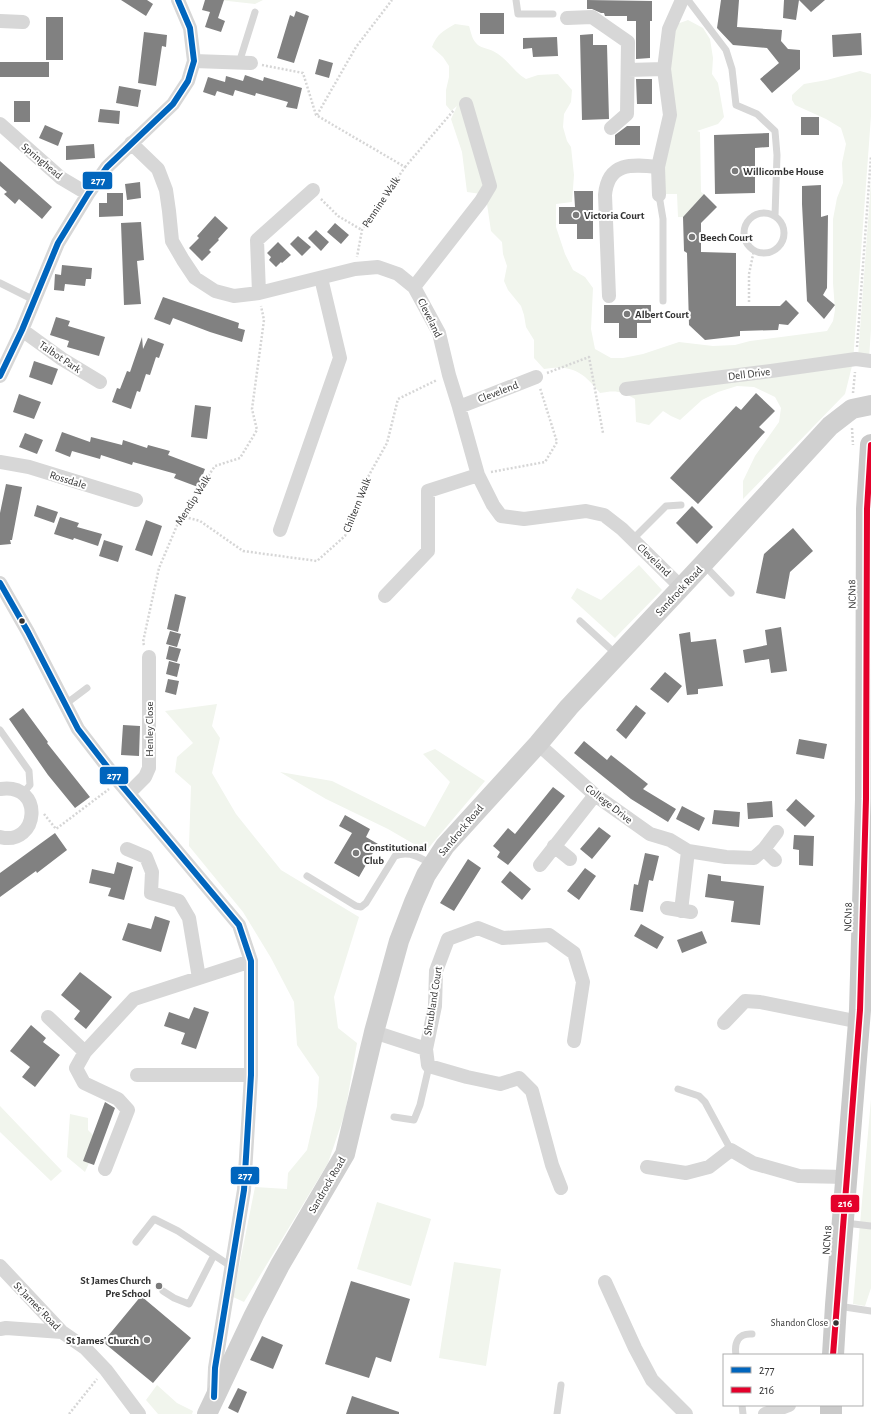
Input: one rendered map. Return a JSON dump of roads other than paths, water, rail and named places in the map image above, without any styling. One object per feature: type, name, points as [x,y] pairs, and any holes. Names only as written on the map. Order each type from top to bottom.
[{"type":"main road","points":[[833,1354],[846,1177],[864,1015],[868,799],[869,509],[871,445]]},
{"type":"street","points":[[0,376],[22,330],[58,242],[88,194],[107,167],[173,104],[188,81],[194,60],[190,28],[178,0]]},
{"type":"street","points":[[659,196],[658,167],[670,115],[664,69],[669,29],[682,0]]},
{"type":"street","points":[[567,18],[592,17],[628,42],[628,114],[611,128]]},
{"type":"street","points":[[0,21],[23,22]]},
{"type":"street","points":[[194,60],[244,63]]},
{"type":"street","points":[[628,70],[664,69]]},
{"type":"street","points":[[414,287],[481,201],[490,186],[462,105]]},
{"type":"street","name":"Springhead","points":[[0,124],[61,178],[88,194]]},
{"type":"street","name":"Cleveland","points":[[131,143],[158,169],[166,190],[172,241],[195,278],[216,291],[234,296],[259,293],[355,269],[378,267],[398,274],[414,287],[439,333],[449,374],[478,475],[493,505],[501,516],[524,519],[586,510],[604,516],[622,529],[682,588]]},
{"type":"street","points":[[609,296],[605,194],[606,184],[611,175],[618,169],[627,165],[658,167]]},
{"type":"street","points":[[259,293],[257,240],[313,190]]},
{"type":"street","points":[[280,530],[340,358],[321,278]]},
{"type":"street","name":"Talbot Park","points":[[22,330],[62,359],[100,382]]},
{"type":"street","name":"Dell Drive","points":[[626,389],[856,359],[871,361]]},
{"type":"street","name":"Clevelend","points":[[459,407],[536,377]]},
{"type":"street","name":"Sandrock Road","points":[[211,1405],[254,1315],[280,1265],[345,1154],[374,1032],[400,941],[414,902],[426,875],[433,864],[445,846],[538,744],[573,703],[682,588],[830,426],[852,409],[871,405]]},
{"type":"street","name":"Rossdale","points":[[0,462],[29,468],[136,500]]},
{"type":"street","points":[[385,596],[428,551],[428,491],[478,475]]},
{"type":"street","points":[[0,583],[28,632],[78,729],[119,782],[239,925],[251,961],[251,1075],[244,1190],[215,1368],[211,1405]]},
{"type":"street","name":"Henley Close","points":[[129,793],[145,777],[149,768],[149,657]]},
{"type":"street","name":"College Drive","points":[[538,744],[595,795],[650,834],[670,840],[688,851],[726,857],[754,858],[764,849],[777,832]]},
{"type":"street","points":[[0,789],[12,788],[23,793],[32,807],[30,823],[26,830],[19,836],[11,838],[0,837]]},
{"type":"street","points":[[540,865],[595,795]]},
{"type":"street","points":[[554,846],[570,859]]},
{"type":"street","points":[[127,849],[146,857],[152,872],[151,893],[179,901],[189,918],[199,978]]},
{"type":"street","points":[[764,849],[775,860]]},
{"type":"street","points":[[680,910],[688,851]]},
{"type":"street","name":"Shrubland Court","points":[[429,1066],[426,1049],[435,1006],[436,971],[448,939],[478,928],[503,938],[549,935],[574,953],[583,982],[574,1041]]},
{"type":"street","points":[[105,1169],[128,1110],[118,1099],[84,1082],[76,1068],[85,1052],[134,1000],[251,961]]},
{"type":"street","points":[[724,1023],[745,1001],[864,1015]]},
{"type":"street","points":[[48,1017],[85,1052]]},
{"type":"street","name":"Shrubland Court","points":[[374,1032],[426,1049]]},
{"type":"street","points":[[429,1066],[467,1077],[500,1084],[518,1078],[532,1091],[552,1165],[562,1188]]},
{"type":"street","points":[[137,1075],[251,1075]]},
{"type":"street","points":[[647,1167],[686,1173],[709,1167],[731,1150],[753,1163],[799,1176],[846,1177]]},
{"type":"street","name":"St James' Road","points":[[0,1266],[62,1332],[85,1348],[106,1370],[139,1414]]},
{"type":"street","points":[[605,1282],[635,1348],[652,1380],[686,1414]]},
{"type":"street","points":[[0,1329],[6,1328],[62,1332]]},
{"type":"street","points":[[765,1414],[786,1406]]},
{"type":"lane","points":[[516,0],[518,14],[553,14]]},
{"type":"lane","points":[[688,0],[726,50],[732,69],[736,106],[758,114],[775,131],[777,155],[775,216],[780,221],[784,232],[780,246],[770,252],[763,253],[754,250],[746,240],[744,233],[746,225],[757,214],[775,216]]},
{"type":"lane","points":[[244,63],[255,12]]},
{"type":"lane","points":[[659,196],[663,219],[663,301]]},
{"type":"lane","points":[[0,283],[34,300]]},
{"type":"lane","points":[[632,539],[666,506],[681,505]]},
{"type":"lane","points":[[703,564],[731,593]]},
{"type":"lane","points":[[580,621],[618,656]]},
{"type":"lane","points":[[63,702],[71,700],[87,688]]},
{"type":"lane","points":[[0,730],[29,771],[30,785],[23,793]]},
{"type":"lane","points":[[308,876],[356,906],[361,907],[366,903],[395,856],[403,853],[411,854],[433,864]]},
{"type":"lane","points":[[394,1117],[414,1120],[420,1105],[429,1066]]},
{"type":"lane","points":[[678,1089],[699,1096],[705,1102],[731,1150]]},
{"type":"lane","points":[[136,1242],[154,1219],[178,1231],[232,1266]]},
{"type":"lane","points":[[842,1223],[871,1226]]},
{"type":"lane","points":[[163,1291],[174,1298],[189,1304],[214,1255]]},
{"type":"lane","points":[[836,1305],[871,1311]]},
{"type":"lane","points":[[736,1354],[735,1350],[740,1337],[745,1333],[752,1334]]},
{"type":"lane","points":[[557,1414],[561,1385]]},
{"type":"place","name":"Willicombe House","points":[[735,171]]},
{"type":"place","name":"Victoria Court","points":[[576,215]]},
{"type":"place","name":"Beech Court","points":[[692,237]]},
{"type":"place","name":"Albert Court","points":[[627,314]]},
{"type":"place","name":"Constitutional Club","points":[[356,853]]},
{"type":"place","name":"St James Church Pre School","points":[[159,1286]]},
{"type":"place","name":"Shandon Close","points":[[836,1323]]},
{"type":"place","name":"St James' Church","points":[[147,1340]]}]
